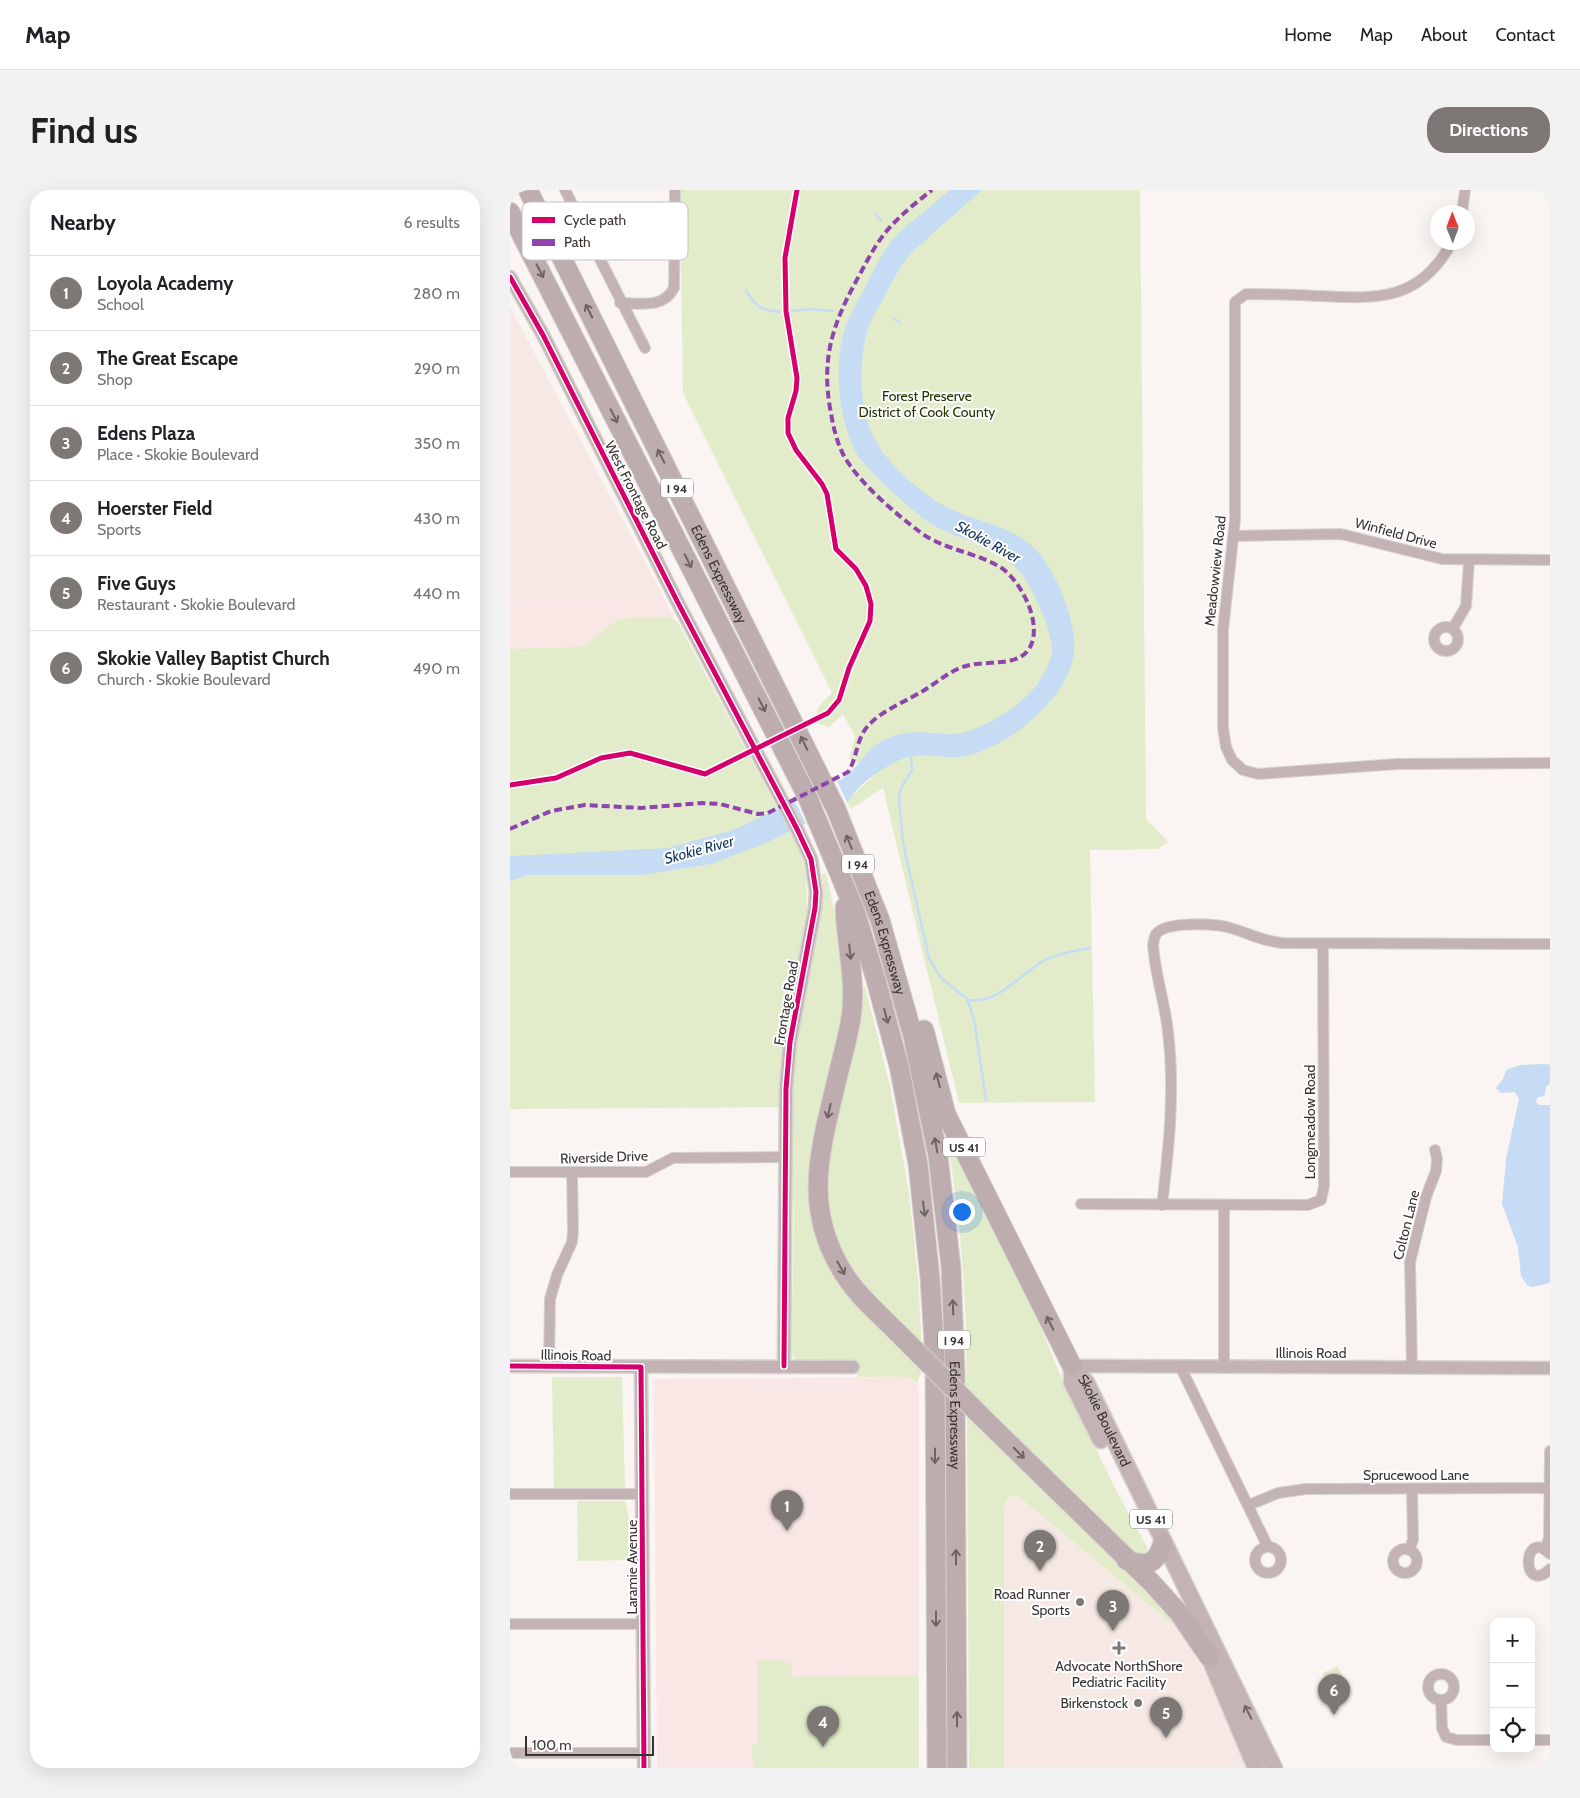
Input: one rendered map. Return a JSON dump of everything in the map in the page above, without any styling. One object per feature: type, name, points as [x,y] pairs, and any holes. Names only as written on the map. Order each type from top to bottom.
[{"type":"highway","name":"Edens Expressway","points":[[528,190],[534,202]]},
{"type":"highway","name":"Edens Expressway","points":[[510,212],[522,236]]},
{"type":"highway","name":"Edens Expressway","points":[[534,260],[807,796],[844,886],[876,980],[899,1066],[918,1164],[926,1225],[935,1359],[936,1768]]},
{"type":"highway","name":"Edens Expressway","points":[[563,260],[836,810],[880,920],[913,1036],[929,1107],[951,1267],[955,1370],[957,1768]]},
{"type":"highway","name":"US 41","points":[[844,886],[852,1008],[849,1032],[819,1156],[817,1198],[830,1246],[846,1277],[897,1332],[1179,1614],[1209,1657]]},
{"type":"highway","name":"US 41","points":[[880,920],[895,937],[946,1114],[1072,1366]]},
{"type":"highway","points":[[1126,1560],[1146,1564],[1155,1560],[1160,1549]]},
{"type":"main road","name":"Skokie Boulevard","points":[[1072,1366],[1072,1382],[1274,1768]]},
{"type":"main road","name":"Skokie Boulevard","points":[[1160,1549],[1209,1657],[1256,1768]]},
{"type":"street","points":[[566,190],[572,202]]},
{"type":"street","points":[[1463,205],[1464,190]]},
{"type":"street","name":"Meadowview Road","points":[[1446,250],[1431,271],[1408,288],[1397,293],[1358,298],[1246,294],[1235,302],[1234,536],[1223,630],[1223,728],[1229,754],[1243,770],[1267,775],[1397,764],[1550,762]]},
{"type":"street","points":[[600,260],[645,348]]},
{"type":"street","points":[[620,302],[660,303],[671,294],[674,288],[674,260]]},
{"type":"street","name":"West Frontage Road","points":[[510,277],[543,335],[676,601],[742,723]]},
{"type":"street","name":"Winfield Drive","points":[[1234,536],[1341,534],[1369,539],[1431,558],[1469,561],[1550,560]]},
{"type":"street","points":[[1453,628],[1466,606],[1469,561]]},
{"type":"street","name":"Frontage Road","points":[[742,723],[786,806],[811,859],[816,892],[790,1042],[786,1089],[784,1366]]},
{"type":"street","points":[[1162,1205],[1171,1123],[1171,1082],[1168,1032],[1153,951],[1156,934],[1166,927],[1215,925],[1273,942],[1323,944],[1550,944]]},
{"type":"street","name":"Longmeadow Road","points":[[1081,1204],[1224,1206],[1308,1205],[1318,1202],[1323,1196],[1323,944]]},
{"type":"street","name":"Colton Lane","points":[[1412,1368],[1410,1262],[1426,1196],[1436,1171],[1437,1159],[1435,1150]]},
{"type":"street","name":"Riverside Drive","points":[[510,1172],[646,1172],[673,1158],[785,1157]]},
{"type":"street","points":[[550,1366],[550,1299],[557,1275],[572,1242],[572,1172]]},
{"type":"street","points":[[1224,1206],[1224,1368]]},
{"type":"street","name":"Illinois Road","points":[[510,1366],[853,1367]]},
{"type":"street","name":"Illinois Road","points":[[1072,1366],[1181,1368],[1550,1368]]},
{"type":"street","name":"Laramie Avenue","points":[[641,1367],[644,1768]]},
{"type":"street","points":[[1181,1368],[1268,1547]]},
{"type":"street","points":[[1550,1451],[1548,1488],[1550,1538],[1548,1552],[1537,1549],[1530,1553],[1528,1565],[1536,1574],[1545,1573],[1550,1569]]},
{"type":"street","points":[[1409,1550],[1413,1540],[1412,1488]]},
{"type":"street","name":"Sprucewood Lane","points":[[1249,1505],[1278,1493],[1306,1489],[1548,1488]]},
{"type":"street","points":[[510,1494],[643,1494]]},
{"type":"street","points":[[510,1624],[643,1624]]},
{"type":"street","points":[[1441,1700],[1442,1728],[1446,1737],[1456,1740],[1490,1740]]},
{"type":"street","points":[[1535,1740],[1550,1740]]},
{"type":"street","points":[[510,1753],[644,1753]]},
{"type":"shaded area","points":[[510,307],[664,598],[510,601]]},
{"type":"shaded area","points":[[664,598],[674,619],[670,618],[634,651],[510,652],[510,601]]},
{"type":"shaded area","points":[[910,1377],[919,1387],[919,1768],[657,1768],[654,1379]]},
{"type":"shaded area","points":[[1009,1496],[1018,1496],[1187,1636],[1250,1768],[1004,1768],[1004,1505]]},
{"type":"green space","name":"Forest Preserve District of Cook County","points":[[680,190],[1140,190],[1146,819],[1168,842],[1158,849],[1090,850],[1095,1102],[959,1103],[883,788],[851,809],[848,803],[849,798],[875,775],[857,762],[853,767],[856,758],[849,759],[855,736],[843,714],[829,727],[817,723],[815,718],[819,706],[832,693],[683,393],[681,260],[688,260],[688,202],[680,202]]},
{"type":"green space","points":[[639,617],[670,618],[677,621],[799,849],[806,873],[807,912],[783,1051],[781,1107],[510,1109],[510,649],[577,647],[586,644],[616,622]]},
{"type":"green space","points":[[826,873],[839,934],[843,1009],[839,1043],[821,1103],[810,1165],[811,1189],[819,1238],[921,1366],[921,1373],[917,1384],[910,1377],[858,1377],[855,1372],[799,1361],[794,1358],[791,1351],[794,1228],[791,1092],[796,1039],[823,892],[822,874]]},
{"type":"green space","points":[[859,986],[865,986],[890,1086],[909,1193],[918,1279],[922,1349],[869,1294],[847,1263],[830,1225],[824,1184]]},
{"type":"green space","points":[[952,1136],[1028,1296],[1061,1377],[1117,1492],[1147,1547],[1148,1556],[1136,1556],[966,1393],[965,1297],[956,1201],[947,1137]]},
{"type":"green space","points":[[552,1377],[622,1377],[625,1489],[554,1490]]},
{"type":"green space","points":[[967,1411],[1179,1620],[1187,1636],[1018,1496],[1009,1496],[1004,1505],[1004,1768],[969,1768]]},
{"type":"green space","points":[[577,1501],[625,1501],[629,1517],[630,1560],[578,1561]]},
{"type":"green space","points":[[778,1660],[792,1664],[792,1677],[919,1675],[919,1768],[753,1768],[752,1745],[758,1744],[757,1661]]},
{"type":"green space","points":[[1338,1666],[1344,1681],[1330,1688],[1323,1673]]},
{"type":"water","name":"Skokie River","points":[[950,190],[982,190],[910,254],[873,316],[863,350],[861,381],[865,412],[874,438],[880,447],[913,484],[941,504],[953,510],[1013,533],[1034,548],[1042,557],[1057,582],[1072,626],[1074,652],[1070,670],[1061,687],[1034,718],[1018,731],[983,751],[959,757],[918,755],[904,758],[866,781],[851,796],[848,803],[766,843],[711,864],[643,875],[529,875],[510,881],[510,856],[668,848],[733,830],[842,779],[882,741],[907,733],[950,734],[972,730],[1008,711],[1035,687],[1049,661],[1052,644],[1041,611],[1021,573],[1009,562],[983,546],[954,535],[927,521],[901,500],[871,471],[858,456],[851,442],[839,394],[839,360],[845,329],[878,261],[897,235]]},
{"type":"water","points":[[1520,1065],[1550,1065],[1550,1083],[1546,1087],[1545,1095],[1537,1098],[1536,1102],[1539,1105],[1550,1105],[1550,1283],[1532,1287],[1527,1285],[1521,1276],[1518,1247],[1502,1204],[1506,1159],[1519,1099],[1515,1092],[1501,1093],[1496,1088],[1503,1079],[1506,1070]]},
{"type":"pier","points":[[837,781],[848,804],[806,824],[795,802]]},
{"type":"waterway","points":[[875,214],[881,220]]},
{"type":"waterway","points":[[746,290],[752,300],[759,306],[779,312]]},
{"type":"waterway","points":[[792,311],[809,309],[833,311]]},
{"type":"waterway","points":[[894,319],[900,322]]},
{"type":"waterway","points":[[884,414],[892,413]]},
{"type":"waterway","points":[[911,754],[912,770],[901,788],[899,798],[903,843],[929,958],[941,978],[967,999],[974,1019],[986,1100]]},
{"type":"waterway","points":[[968,1000],[989,998],[999,993],[1045,960],[1067,952],[1090,948]]},
{"type":"marked path","points":[[510,829],[551,811],[585,805],[641,808],[702,803],[720,804],[758,814],[768,813],[848,772],[863,732],[873,721],[887,711],[961,668],[975,664],[1015,659],[1029,649],[1033,639],[1033,620],[1022,591],[1010,575],[993,563],[930,538],[910,525],[889,507],[859,477],[844,456],[832,421],[827,371],[832,339],[843,307],[882,237],[900,216],[932,190]]},
{"type":"cycle path","points":[[510,785],[556,778],[601,758],[630,753],[705,774],[828,713],[839,700],[849,668],[870,621],[871,604],[866,586],[856,569],[836,549],[827,494],[822,484],[796,450],[788,433],[788,418],[796,391],[797,378],[786,311],[785,258],[797,190]]},
{"type":"cycle path","points":[[510,277],[543,335],[677,601],[811,859],[816,892],[815,908],[790,1042],[786,1089],[784,1366]]},
{"type":"cycle path","points":[[510,1366],[641,1367],[644,1768]]},
{"type":"place","name":"Loyola Academy","points":[[787,1531]]},
{"type":"place","name":"The Great Escape","points":[[1040,1571]]},
{"type":"place","name":"Road Runner Sports","points":[[1080,1602]]},
{"type":"place","name":"Edens Plaza","points":[[1113,1631]]},
{"type":"place","name":"Advocate NorthShore Pediatric Facility","points":[[1119,1648]]},
{"type":"place","name":"Birkenstock","points":[[1138,1703]]},
{"type":"place","name":"Skokie Valley Baptist Church","points":[[1334,1715]]},
{"type":"place","name":"Five Guys","points":[[1166,1738]]},
{"type":"place","name":"Hoerster Field","points":[[823,1747]]}]
